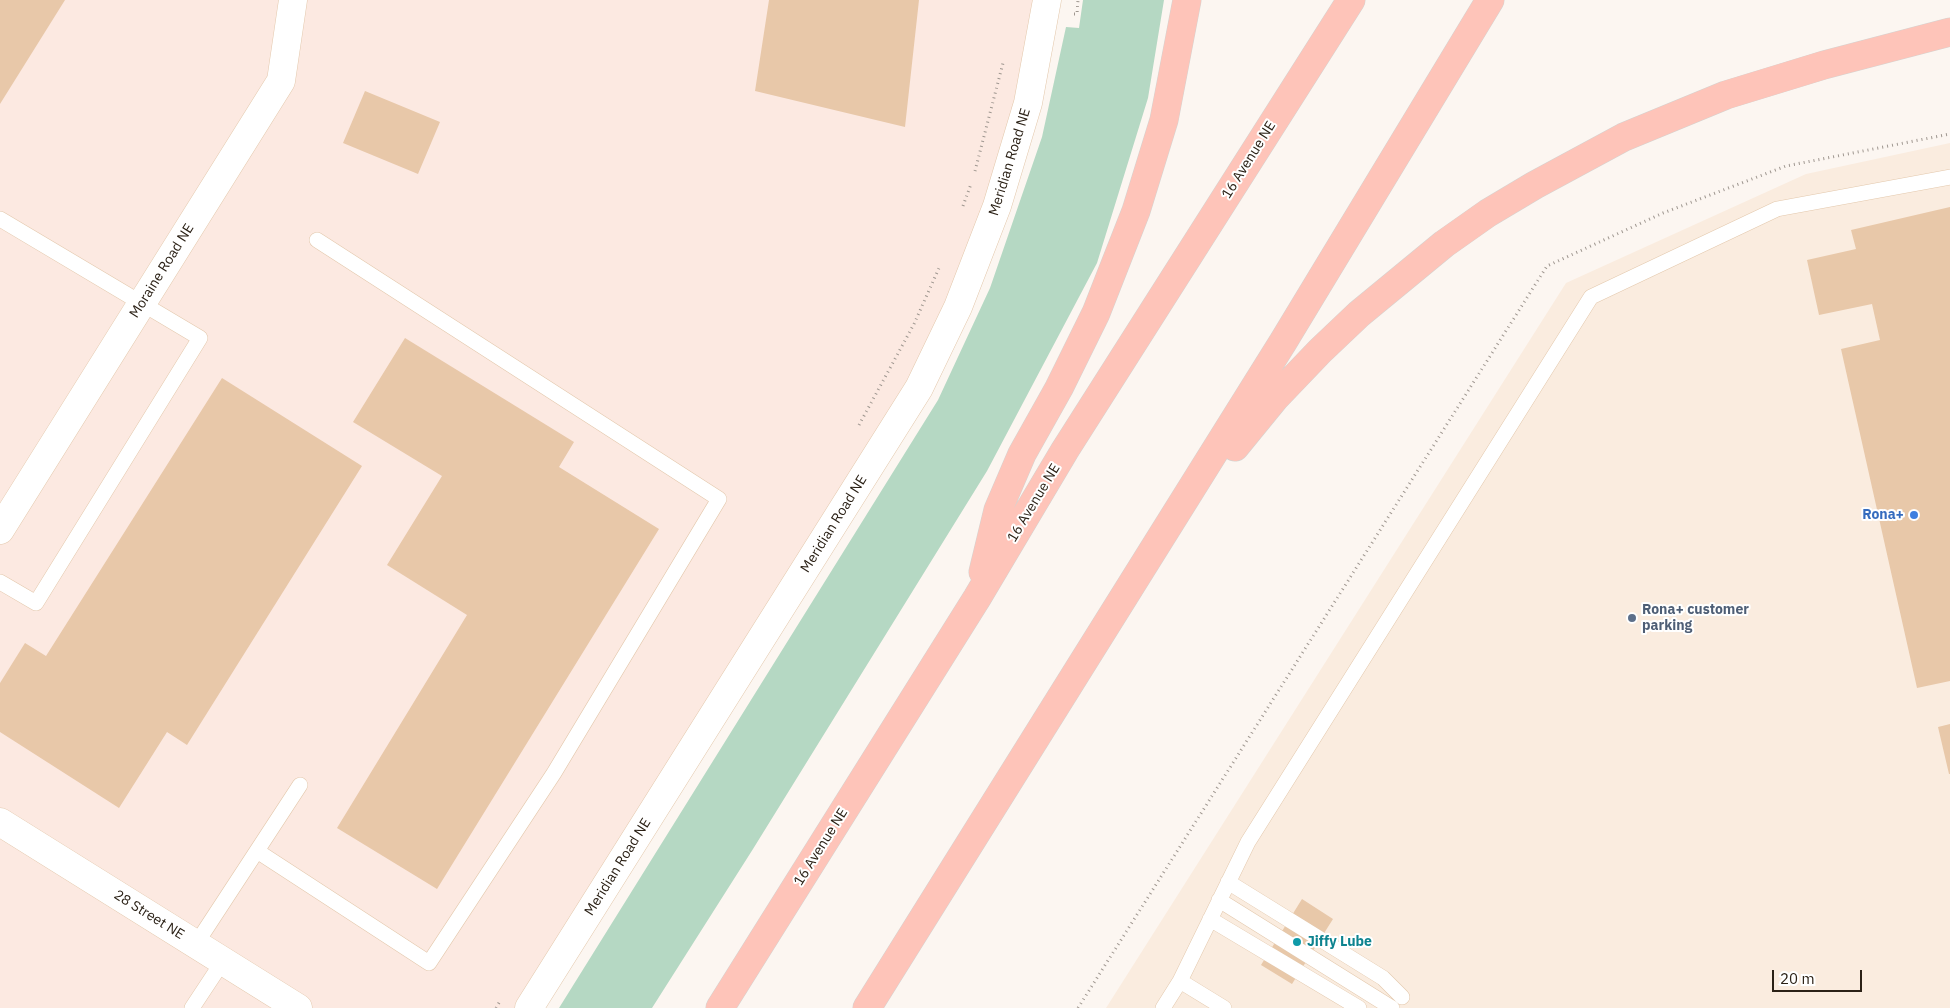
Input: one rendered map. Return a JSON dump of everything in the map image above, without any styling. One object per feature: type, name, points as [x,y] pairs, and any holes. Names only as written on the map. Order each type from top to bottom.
[{"type":"highway","points":[[977,598],[998,510],[1022,454],[1059,388],[1096,313],[1136,211],[1164,120],[1186,0]]},
{"type":"highway","name":"16 Avenue NE","points":[[720,1008],[977,598],[1065,450],[1351,0]]},
{"type":"highway","points":[[867,1008],[1289,334],[1490,0]]},
{"type":"highway","points":[[1103,631],[1224,461],[1275,398],[1320,350],[1359,314],[1444,244],[1488,213],[1624,137],[1717,98],[1833,62],[1950,32]]},
{"type":"street","name":"Moraine Road NE","points":[[0,530],[281,81],[293,0]]},
{"type":"street","name":"Meridian Road NE","points":[[530,1008],[919,388],[958,307],[997,206],[1028,103],[1047,6]]},
{"type":"street","name":"28 Street NE","points":[[0,822],[298,1008]]},
{"type":"lane","points":[[1163,1008],[1180,981],[1248,842],[1591,297],[1777,209],[1950,177]]},
{"type":"lane","points":[[0,218],[200,338],[36,604],[0,582]]},
{"type":"lane","points":[[257,851],[429,963],[554,774],[719,499],[317,240]]},
{"type":"lane","points":[[196,944],[300,784]]},
{"type":"lane","points":[[1228,882],[1383,978],[1397,1003]]},
{"type":"lane","points":[[1219,900],[1397,1003]]},
{"type":"lane","points":[[1210,918],[1359,1008]]},
{"type":"lane","points":[[192,1008],[223,961]]},
{"type":"lane","points":[[1180,981],[1224,1008]]},
{"type":"path","points":[[1047,6],[1077,14],[1078,0]]},
{"type":"path","points":[[974,172],[1004,62]]},
{"type":"path","points":[[962,208],[972,180]]},
{"type":"path","points":[[858,425],[914,324],[942,262]]},
{"type":"path","points":[[496,1008],[501,1000]]},
{"type":"shaded area","points":[[0,0],[1047,0],[958,307],[529,1008],[0,1008]]},
{"type":"shaded area","name":"Rona+ customer parking","points":[[1950,143],[1950,1008],[1106,1008],[1566,283],[1806,174]]},
{"type":"green space","points":[[1083,0],[1164,0],[1148,98],[1097,263],[987,471],[753,849],[652,1008],[559,1008],[938,400],[990,288],[1042,137],[1066,27],[1079,28]]},
{"type":"building","points":[[0,0],[65,0],[0,104]]},
{"type":"building","points":[[769,0],[919,0],[905,127],[755,91]]},
{"type":"building","points":[[365,91],[440,122],[418,174],[343,143]]},
{"type":"building","name":"Rona+","points":[[1950,207],[1950,681],[1917,688],[1841,349],[1880,340],[1872,304],[1819,315],[1807,260],[1856,249],[1851,230]]},
{"type":"building","points":[[405,338],[574,442],[559,467],[659,529],[437,889],[337,828],[467,615],[387,565],[442,476],[353,422]]},
{"type":"building","points":[[222,378],[362,466],[187,745],[167,732],[119,808],[0,732],[0,683],[25,643],[46,656]]},
{"type":"building","points":[[1950,724],[1950,774],[1949,774],[1938,727]]},
{"type":"building","name":"Jiffy Lube","points":[[1302,899],[1333,919],[1292,984],[1261,965]]},
{"type":"place","name":"Rona+","points":[[1914,515]]},
{"type":"place","name":"Rona+ customer parking","points":[[1632,618]]},
{"type":"place","name":"Jiffy Lube","points":[[1297,942]]}]
